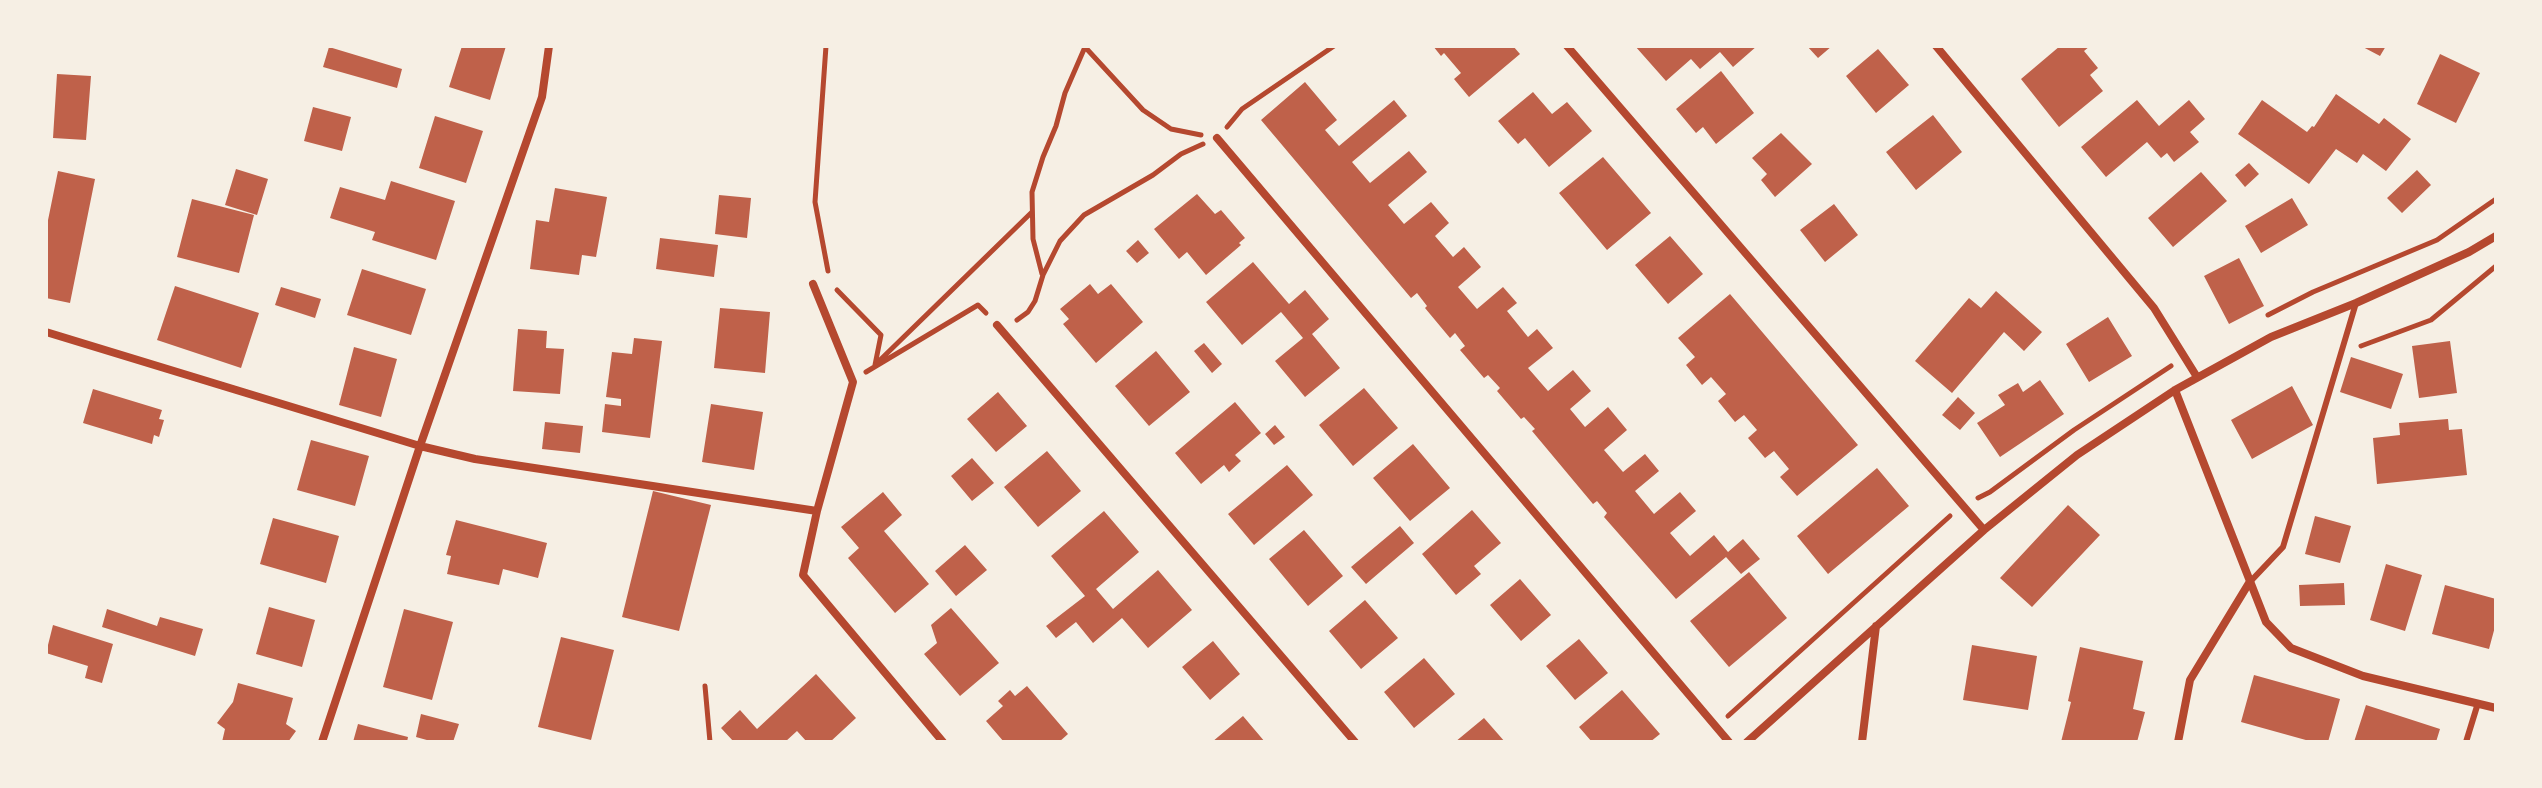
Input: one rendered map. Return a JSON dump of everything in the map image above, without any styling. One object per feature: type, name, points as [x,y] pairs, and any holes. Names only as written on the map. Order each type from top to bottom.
[{"type":"street","points":[[322,742],[420,446],[542,97],[549,46]]},
{"type":"street","points":[[1567,46],[1984,530]]},
{"type":"street","points":[[1936,46],[2154,308],[2197,377]]},
{"type":"street","points":[[1217,138],[1729,742]]},
{"type":"street","points":[[1747,742],[1984,530],[2077,455],[2175,390],[2271,337],[2356,303],[2469,252],[2496,236]]},
{"type":"street","points":[[813,284],[853,382],[817,511],[803,575],[943,742]]},
{"type":"street","points":[[1000,328],[1355,742]]},
{"type":"street","points":[[46,332],[420,446],[475,459],[817,511]]},
{"type":"street","points":[[2175,390],[2266,622],[2291,648],[2363,676],[2496,708]]},
{"type":"street","points":[[2178,742],[2190,680],[2249,583]]},
{"type":"street","points":[[1862,742],[1876,625]]},
{"type":"lane","points":[[2249,583],[2283,547],[2356,303]]},
{"type":"lane","points":[[2466,742],[2478,703]]},
{"type":"path","points":[[826,46],[815,202],[829,282],[881,335],[875,365]]},
{"type":"path","points":[[1043,275],[1033,239],[1032,192],[1065,93],[1085,46],[1143,110],[1171,129],[1217,138]]},
{"type":"path","points":[[875,365],[978,305],[1000,328],[1028,312],[1060,241],[1084,215],[1153,175],[1181,154],[1217,138],[1242,109],[1334,46]]},
{"type":"path","points":[[853,382],[875,365],[1033,211]]},
{"type":"path","points":[[2341,353],[2431,320],[2496,266]]},
{"type":"path","points":[[705,686],[710,742]]},
{"type":"building","points":[[462,46],[506,46],[490,100],[449,87]]},
{"type":"building","points":[[1433,46],[1513,46],[1520,54],[1469,97],[1454,79],[1461,73],[1444,53],[1441,56]]},
{"type":"building","points":[[1635,46],[1757,46],[1733,67],[1720,52],[1700,69],[1691,59],[1666,81]]},
{"type":"building","points":[[1807,46],[1832,46],[1818,58]]},
{"type":"building","points":[[2060,46],[2090,46],[2084,51],[2098,68],[2090,75],[2103,91],[2059,127],[2021,79]]},
{"type":"building","points":[[2361,46],[2386,46],[2380,56]]},
{"type":"building","points":[[329,47],[402,69],[397,88],[323,67]]},
{"type":"building","points":[[1878,49],[1909,85],[1876,113],[1846,76]]},
{"type":"building","points":[[2440,54],[2480,73],[2456,123],[2417,104]]},
{"type":"building","points":[[1721,71],[1754,113],[1716,144],[1703,127],[1696,133],[1676,109]]},
{"type":"building","points":[[57,74],[91,76],[86,140],[53,138]]},
{"type":"building","points":[[1305,82],[1337,120],[1325,130],[1339,146],[1394,100],[1407,116],[1352,162],[1370,183],[1409,151],[1427,172],[1388,205],[1404,224],[1431,202],[1449,223],[1435,236],[1453,257],[1464,247],[1481,267],[1458,287],[1477,309],[1503,287],[1517,303],[1507,311],[1528,337],[1537,329],[1553,348],[1528,368],[1548,391],[1573,370],[1591,391],[1570,409],[1585,427],[1608,407],[1627,430],[1604,450],[1623,472],[1645,454],[1659,471],[1635,491],[1654,514],[1680,492],[1696,511],[1670,533],[1690,556],[1714,535],[1728,552],[1743,539],[1760,559],[1741,574],[1726,557],[1676,599],[1604,517],[1607,513],[1597,501],[1593,504],[1532,431],[1535,429],[1524,417],[1521,419],[1497,391],[1500,388],[1488,375],[1484,378],[1460,350],[1465,346],[1455,333],[1450,338],[1425,308],[1427,306],[1417,293],[1411,298],[1261,120]]},
{"type":"building","points":[[1533,92],[1552,114],[1567,102],[1592,131],[1549,167],[1525,138],[1518,144],[1498,121]]},
{"type":"building","points":[[2336,94],[2379,124],[2384,118],[2411,139],[2386,171],[2363,154],[2357,163],[2336,149],[2309,184],[2238,134],[2262,100],[2307,132],[2314,127]]},
{"type":"building","points":[[2137,100],[2159,126],[2189,100],[2205,119],[2190,132],[2199,142],[2174,162],[2167,153],[2161,158],[2147,142],[2106,177],[2081,147]]},
{"type":"building","points":[[313,107],[351,117],[342,151],[304,141]]},
{"type":"building","points":[[1933,115],[1962,152],[1916,190],[1886,152]]},
{"type":"building","points":[[435,116],[483,131],[466,183],[419,168]]},
{"type":"building","points":[[1781,133],[1812,164],[1775,197],[1761,180],[1767,174],[1752,158]]},
{"type":"building","points":[[1603,157],[1651,213],[1607,250],[1559,193]]},
{"type":"building","points":[[2249,163],[2259,174],[2245,187],[2235,175]]},
{"type":"building","points":[[236,169],[268,179],[257,215],[225,205]]},
{"type":"building","points":[[2417,170],[2431,185],[2402,213],[2387,198]]},
{"type":"building","points":[[58,171],[95,179],[70,303],[46,298],[46,230]]},
{"type":"building","points":[[2201,172],[2227,201],[2173,247],[2148,218]]},
{"type":"building","points":[[391,181],[455,201],[436,260],[372,240],[375,232],[330,218],[340,187],[385,200]]},
{"type":"building","points":[[555,188],[607,197],[596,257],[582,255],[579,275],[530,269],[536,220],[549,222]]},
{"type":"building","points":[[1197,194],[1215,214],[1221,210],[1245,238],[1206,275],[1187,252],[1179,259],[1154,229]]},
{"type":"building","points":[[719,195],[751,198],[747,238],[715,234]]},
{"type":"building","points":[[2292,198],[2308,225],[2261,253],[2245,226]]},
{"type":"building","points":[[192,199],[254,215],[239,273],[177,257]]},
{"type":"building","points":[[1834,204],[1858,235],[1825,262],[1800,230]]},
{"type":"building","points":[[1670,236],[1703,274],[1668,304],[1635,265]]},
{"type":"building","points":[[660,238],[718,245],[714,277],[656,269]]},
{"type":"building","points":[[1138,240],[1149,253],[1137,263],[1126,251]]},
{"type":"building","points":[[2239,258],[2264,306],[2229,324],[2204,276]]},
{"type":"building","points":[[1253,262],[1289,304],[1305,290],[1329,319],[1312,334],[1340,368],[1305,397],[1275,361],[1303,338],[1281,312],[1242,345],[1206,302]]},
{"type":"building","points":[[362,269],[426,289],[411,335],[347,315]]},
{"type":"building","points":[[1090,284],[1098,294],[1111,284],[1143,322],[1096,363],[1063,324],[1069,319],[1060,309]]},
{"type":"building","points":[[175,286],[259,313],[241,368],[157,340]]},
{"type":"building","points":[[281,287],[321,299],[315,318],[275,305]]},
{"type":"building","points":[[1996,291],[2042,332],[2024,351],[2004,332],[1952,393],[1915,361],[1969,298],[1981,308]]},
{"type":"building","points":[[1730,294],[1858,445],[1797,496],[1780,477],[1789,469],[1774,451],[1765,458],[1748,438],[1757,430],[1744,415],[1735,422],[1718,401],[1726,394],[1711,377],[1702,385],[1686,365],[1695,357],[1678,338]]},
{"type":"building","points":[[720,308],[770,312],[765,373],[714,368]]},
{"type":"building","points":[[2108,317],[2132,356],[2089,382],[2066,344]]},
{"type":"building","points":[[518,329],[547,331],[546,348],[564,349],[560,394],[513,391]]},
{"type":"building","points":[[634,338],[662,341],[650,438],[602,432],[605,404],[621,406],[621,399],[606,397],[612,352],[632,354]]},
{"type":"building","points":[[2450,341],[2457,393],[2419,398],[2412,346]]},
{"type":"building","points":[[1204,343],[1222,364],[1212,373],[1194,351]]},
{"type":"building","points":[[354,347],[397,359],[381,417],[339,405]]},
{"type":"building","points":[[1156,351],[1190,392],[1149,426],[1115,386]]},
{"type":"building","points":[[2351,357],[2403,374],[2391,409],[2340,392]]},
{"type":"building","points":[[2040,380],[2064,414],[2000,457],[1977,423],[2005,405],[1998,395],[2018,383],[2023,392]]},
{"type":"building","points":[[2292,386],[2313,425],[2252,459],[2231,420]]},
{"type":"building","points":[[1364,388],[1398,428],[1353,466],[1319,425]]},
{"type":"building","points":[[93,389],[162,410],[159,419],[164,420],[159,437],[154,435],[152,444],[83,423]]},
{"type":"building","points":[[998,392],[1027,426],[996,452],[967,419]]},
{"type":"building","points":[[1958,397],[1975,413],[1960,430],[1942,415]]},
{"type":"building","points":[[1235,402],[1261,433],[1235,455],[1241,461],[1229,472],[1224,465],[1201,484],[1175,453]]},
{"type":"building","points":[[711,404],[763,412],[754,470],[702,462]]},
{"type":"building","points":[[2448,419],[2449,430],[2462,429],[2467,475],[2377,484],[2373,438],[2400,435],[2399,423]]},
{"type":"building","points":[[545,422],[583,426],[580,453],[542,449]]},
{"type":"building","points":[[1275,425],[1285,437],[1274,445],[1265,434]]},
{"type":"building","points":[[311,440],[369,456],[355,506],[297,490]]},
{"type":"building","points":[[1413,444],[1450,488],[1410,521],[1373,478]]},
{"type":"building","points":[[1047,451],[1081,491],[1038,527],[1004,487]]},
{"type":"building","points":[[972,458],[994,483],[972,501],[951,476]]},
{"type":"building","points":[[1287,465],[1313,495],[1254,545],[1228,514]]},
{"type":"building","points":[[1877,468],[1909,506],[1828,574],[1797,536]]},
{"type":"building","points":[[653,491],[711,505],[679,631],[622,617]]},
{"type":"building","points":[[883,492],[902,515],[884,531],[929,584],[895,613],[848,558],[859,548],[841,527]]},
{"type":"building","points":[[2068,505],[2100,535],[2032,607],[2000,578]]},
{"type":"building","points":[[1472,510],[1501,543],[1474,566],[1481,574],[1456,595],[1422,554]]},
{"type":"building","points":[[1104,511],[1139,552],[1096,589],[1113,609],[1158,570],[1192,610],[1148,648],[1122,618],[1093,643],[1076,622],[1056,638],[1046,626],[1085,596],[1051,556]]},
{"type":"building","points":[[2315,516],[2351,526],[2340,563],[2305,554]]},
{"type":"building","points":[[273,518],[339,536],[326,583],[260,564]]},
{"type":"building","points":[[456,520],[547,543],[538,578],[503,569],[499,585],[447,574],[451,556],[446,555]]},
{"type":"building","points":[[1400,526],[1414,543],[1366,584],[1351,567]]},
{"type":"building","points":[[1304,530],[1343,576],[1308,606],[1269,559]]},
{"type":"building","points":[[965,545],[987,570],[956,596],[935,571]]},
{"type":"building","points":[[2386,564],[2422,575],[2405,631],[2370,620]]},
{"type":"building","points":[[1749,572],[1787,618],[1729,667],[1690,621]]},
{"type":"building","points":[[1520,579],[1551,615],[1521,641],[1490,605]]},
{"type":"building","points":[[2344,583],[2345,605],[2300,606],[2299,585]]},
{"type":"building","points":[[2445,585],[2496,599],[2496,623],[2489,649],[2432,634]]},
{"type":"building","points":[[1365,600],[1398,638],[1361,669],[1329,631]]},
{"type":"building","points":[[269,607],[315,620],[302,667],[256,654]]},
{"type":"building","points":[[951,608],[999,663],[960,696],[924,654],[937,643],[931,625]]},
{"type":"building","points":[[107,609],[157,626],[160,617],[203,629],[195,656],[102,627]]},
{"type":"building","points":[[404,609],[453,622],[432,700],[383,687]]},
{"type":"building","points":[[53,625],[113,644],[102,683],[85,678],[88,666],[46,653]]},
{"type":"building","points":[[561,637],[614,650],[591,740],[538,727]]},
{"type":"building","points":[[1579,639],[1608,673],[1575,700],[1546,666]]},
{"type":"building","points":[[1213,641],[1240,674],[1210,700],[1182,667]]},
{"type":"building","points":[[1972,645],[2037,656],[2028,710],[1963,700]]},
{"type":"building","points":[[2080,647],[2143,661],[2133,709],[2145,712],[2137,742],[2061,742]]},
{"type":"building","points":[[1424,658],[1455,694],[1414,728],[1384,692]]},
{"type":"building","points":[[816,674],[856,718],[830,742],[807,742],[797,731],[785,742],[734,742],[721,728],[740,710],[757,729]]},
{"type":"building","points":[[2254,675],[2340,699],[2328,742],[2313,742],[2241,722]]},
{"type":"building","points":[[238,683],[293,698],[286,724],[296,731],[288,742],[222,742],[225,729],[217,723],[233,702]]},
{"type":"building","points":[[1027,686],[1068,734],[1059,742],[1004,742],[986,721],[1003,706],[998,701],[1010,690],[1015,696]]},
{"type":"building","points":[[1622,690],[1660,734],[1650,742],[1592,742],[1579,727]]},
{"type":"building","points":[[2366,705],[2440,729],[2436,742],[2354,742]]},
{"type":"building","points":[[421,714],[459,724],[453,742],[434,742],[416,737]]},
{"type":"building","points":[[1243,716],[1265,742],[1212,742]]},
{"type":"building","points":[[1484,718],[1505,742],[1455,742]]},
{"type":"building","points":[[358,724],[408,737],[407,742],[353,742]]}]
